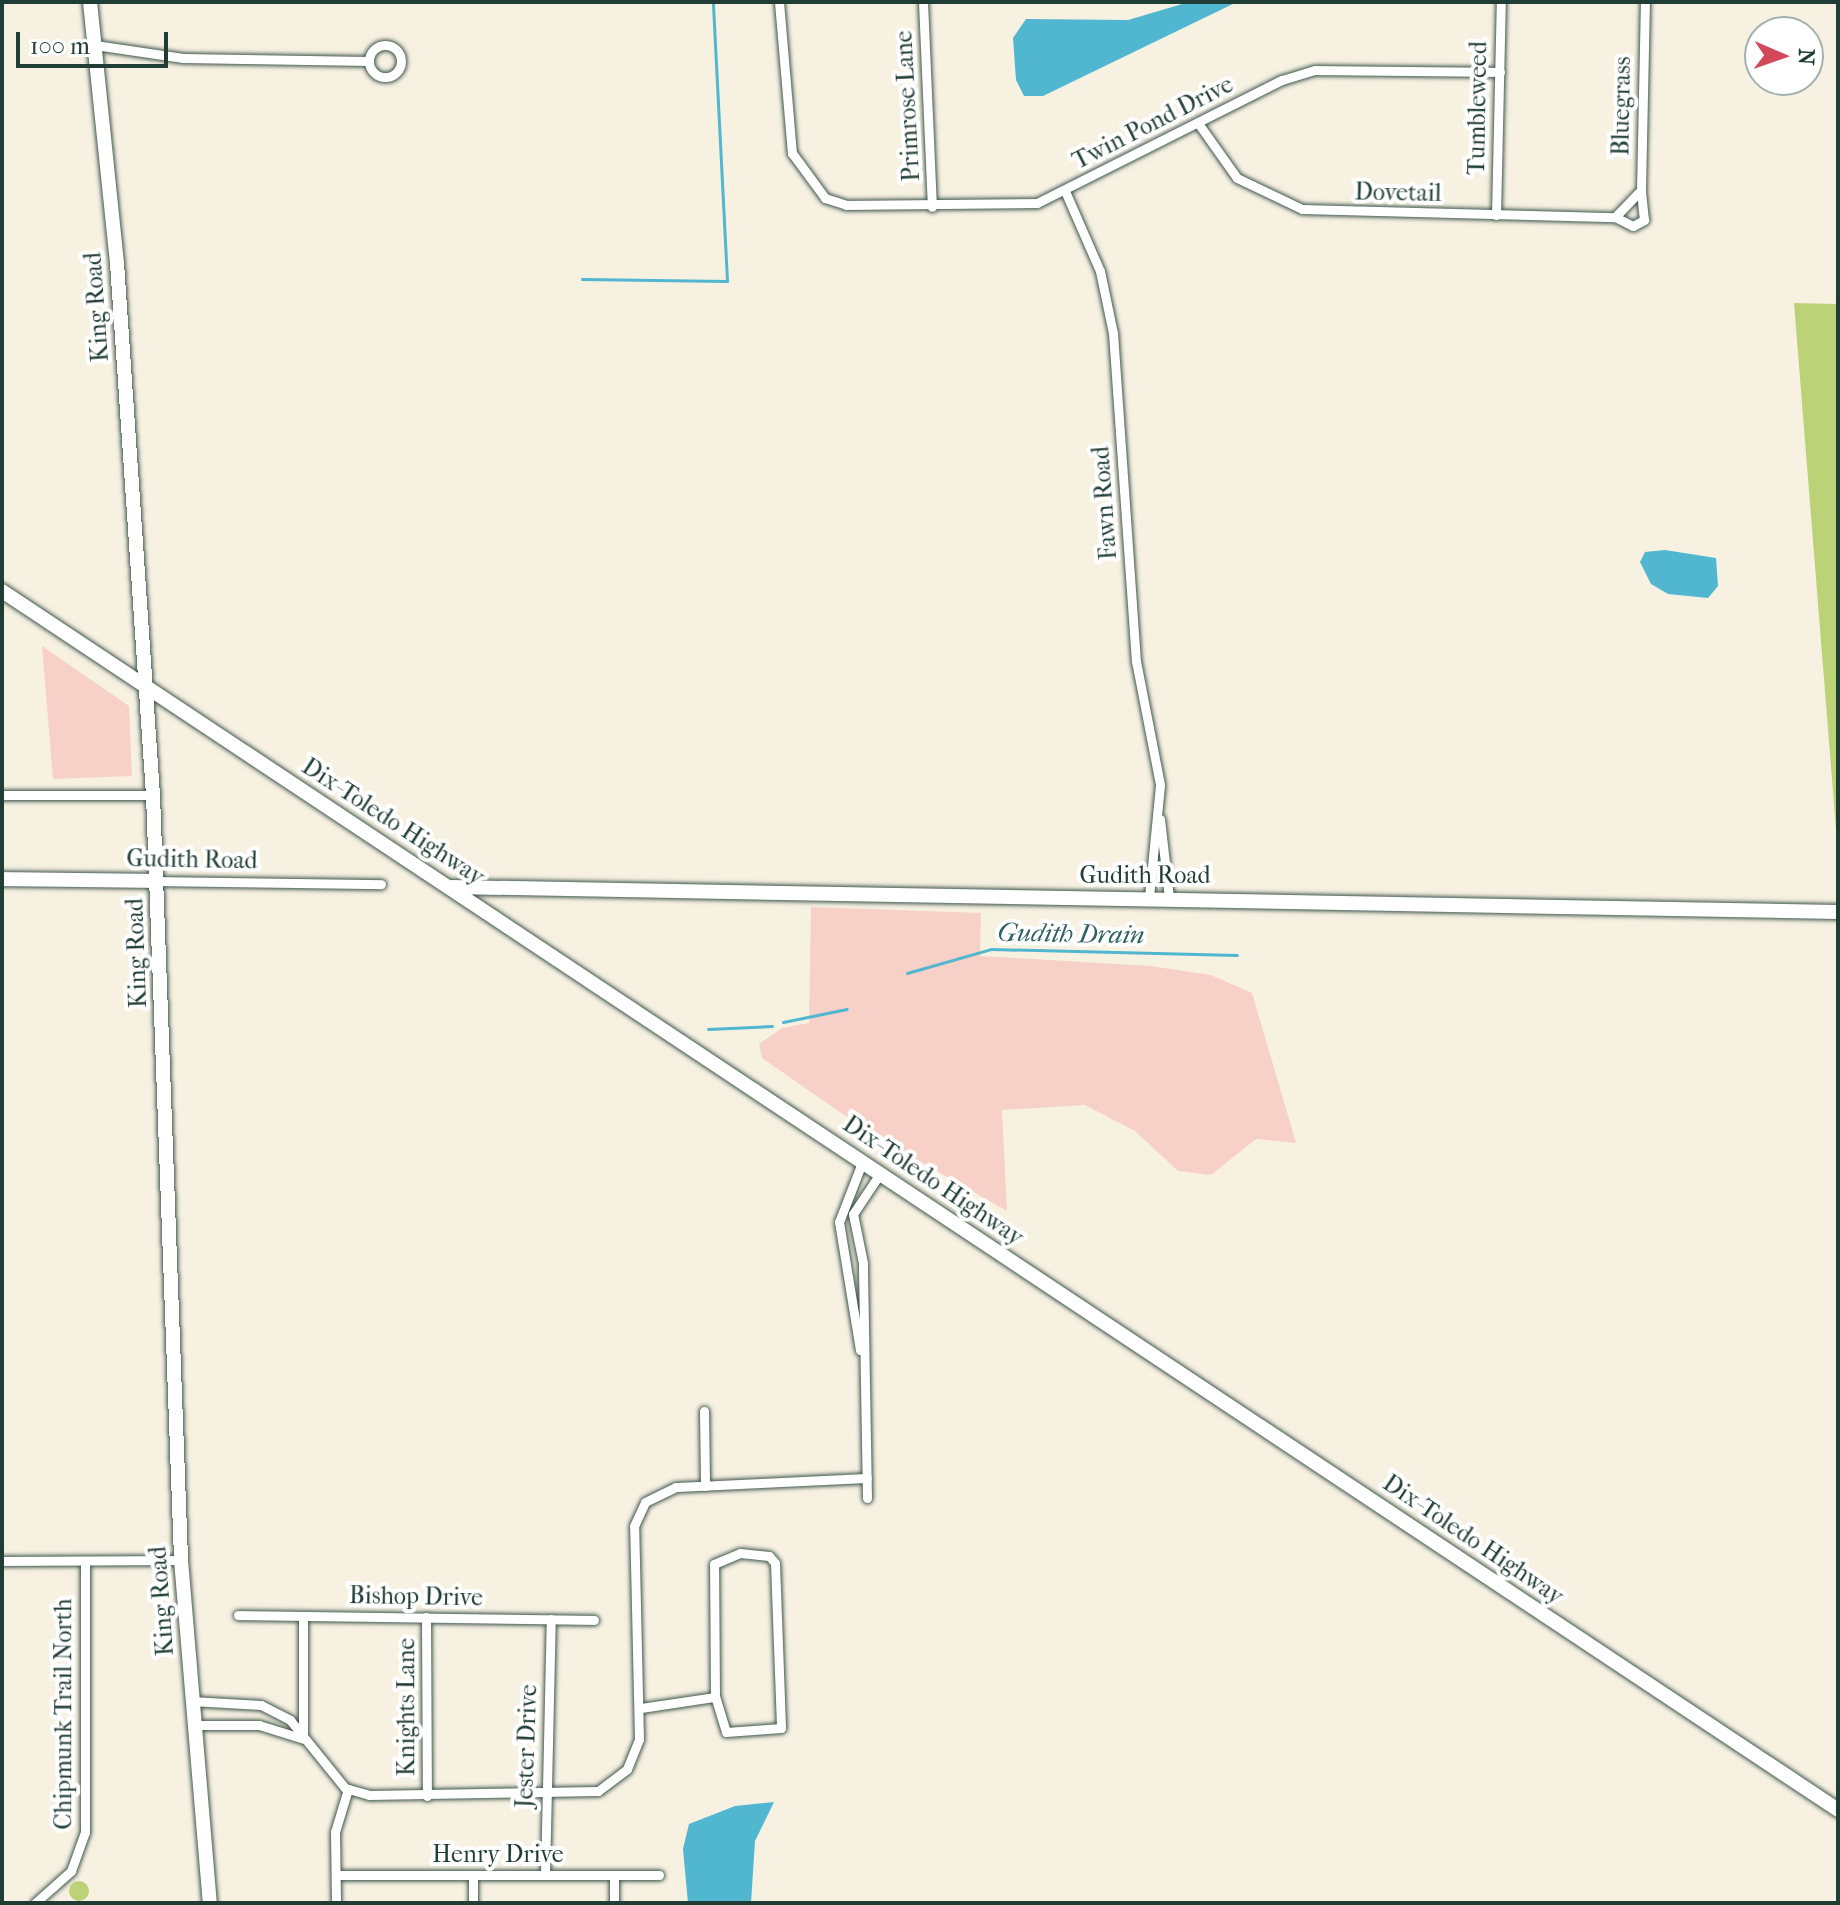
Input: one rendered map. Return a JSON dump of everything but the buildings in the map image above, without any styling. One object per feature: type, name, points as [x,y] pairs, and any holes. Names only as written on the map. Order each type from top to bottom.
[{"type":"main road","name":"King Road","points":[[90,2],[153,795],[181,1560],[210,1903]]},
{"type":"main road","name":"Dix-Toledo Highway","points":[[2,591],[1838,1810]]},
{"type":"main road","name":"Gudith Road","points":[[2,879],[156,881]]},
{"type":"main road","name":"Gudith Road","points":[[452,887],[1149,897],[1838,912]]},
{"type":"street","name":"Twin Pond Drive","points":[[779,2],[792,153],[825,198],[932,207],[1015,208],[1065,191],[1198,123],[1316,70],[1500,72]]},
{"type":"street","name":"Primrose Lane","points":[[923,2],[932,207]]},
{"type":"street","name":"Tumbleweed","points":[[1496,215],[1501,2]]},
{"type":"street","name":"Bluegrass","points":[[1615,217],[1630,208],[1641,190],[1645,2]]},
{"type":"street","points":[[95,45],[183,58],[368,61]]},
{"type":"street","name":"Dovetail","points":[[1198,123],[1238,178],[1283,204],[1496,215],[1615,217],[1633,226],[1644,220],[1641,190]]},
{"type":"street","name":"Fawn Road","points":[[1065,191],[1100,271],[1113,333],[1136,661],[1158,764],[1160,819],[1169,898]]},
{"type":"street","points":[[2,795],[153,795]]},
{"type":"street","name":"Fawn Road","points":[[1149,897],[1160,819]]},
{"type":"street","name":"Gudith Road","points":[[156,881],[381,884]]},
{"type":"street","points":[[863,1160],[841,1201],[863,1373]]},
{"type":"street","points":[[867,1498],[862,1257],[853,1214],[881,1172]]},
{"type":"street","points":[[848,1259],[862,1257]]},
{"type":"street","points":[[852,1300],[864,1299]]},
{"type":"street","points":[[704,1411],[705,1486]]},
{"type":"street","points":[[191,1701],[261,1705],[290,1720],[348,1789],[427,1796],[590,1794],[620,1778],[636,1751],[641,1708],[634,1526],[654,1494],[705,1486],[867,1478]]},
{"type":"street","points":[[740,1553],[769,1556],[775,1563],[781,1728],[726,1732],[715,1697],[720,1686],[714,1564],[740,1553]]},
{"type":"street","points":[[2,1561],[181,1560]]},
{"type":"street","name":"Chipmunk Trail North","points":[[38,1901],[71,1871],[85,1832],[85,1561]]},
{"type":"street","name":"Bishop Drive","points":[[238,1615],[594,1620]]},
{"type":"street","points":[[303,1616],[304,1739]]},
{"type":"street","name":"Knights Lane","points":[[426,1617],[427,1796]]},
{"type":"street","name":"Jester Drive","points":[[545,1875],[551,1619]]},
{"type":"street","points":[[641,1708],[715,1697]]},
{"type":"street","points":[[195,1725],[259,1725],[304,1739]]},
{"type":"street","points":[[336,1903],[335,1832],[348,1789]]},
{"type":"street","name":"Henry Drive","points":[[337,1875],[659,1875]]},
{"type":"street","points":[[473,1875],[473,1903]]},
{"type":"street","points":[[614,1875],[614,1903]]},
{"type":"shaded area","points":[[42,646],[129,706],[132,776],[53,779]]},
{"type":"shaded area","points":[[811,907],[981,913],[980,956],[1150,966],[1211,975],[1252,993],[1296,1143],[1256,1139],[1211,1175],[1178,1171],[1135,1131],[1085,1105],[1002,1110],[1007,1211],[870,1133],[762,1058],[759,1044],[782,1028],[809,1023]]},
{"type":"green space","points":[[1794,303],[1838,304],[1838,854]]},
{"type":"green space","points":[[79,1881],[86,1884],[89,1891],[86,1898],[79,1901],[72,1898],[69,1891],[72,1884]]},
{"type":"water","points":[[1189,2],[1237,2],[1043,96],[1024,96],[1016,80],[1013,38],[1026,19],[1128,20]]},
{"type":"water","points":[[1665,550],[1716,558],[1718,586],[1708,598],[1668,594],[1651,584],[1640,562],[1645,552]]},
{"type":"water","points":[[774,1802],[755,1841],[751,1903],[688,1903],[683,1849],[689,1824],[735,1806]]},
{"type":"waterway","points":[[582,279],[727,281],[713,2]]},
{"type":"waterway","name":"Gudith Drain","points":[[907,973],[991,949],[1237,955]]},
{"type":"waterway","name":"Gudith Drain","points":[[783,1022],[847,1009]]},
{"type":"waterway","name":"Gudith Drain","points":[[708,1029],[772,1026]]}]
